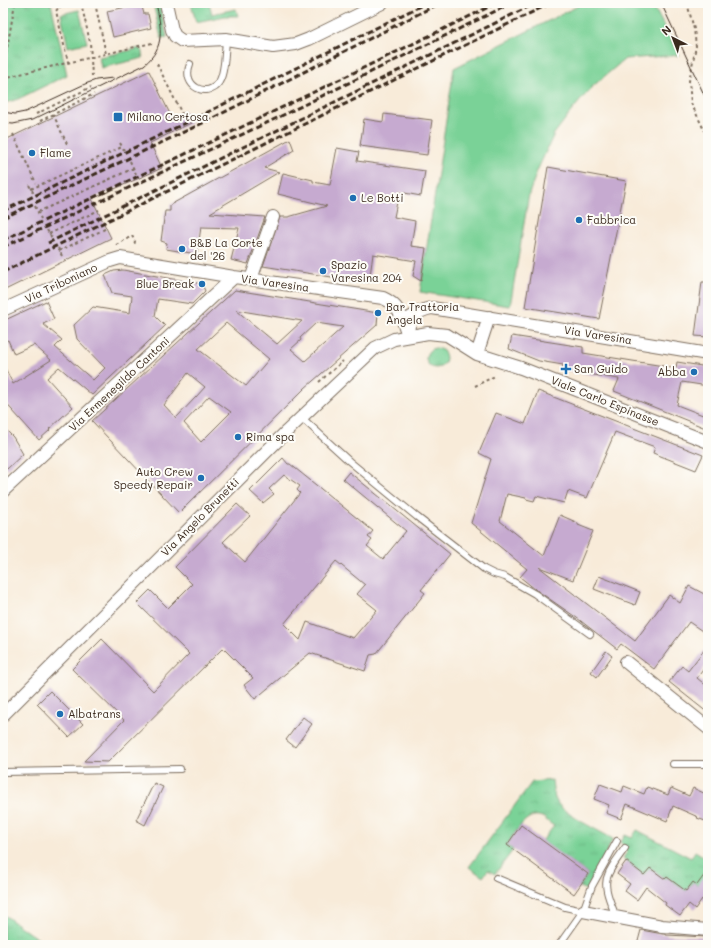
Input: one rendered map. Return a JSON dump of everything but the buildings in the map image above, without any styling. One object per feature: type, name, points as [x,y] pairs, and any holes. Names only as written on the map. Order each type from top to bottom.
[{"type":"street","points":[[166,3],[174,36],[182,41],[226,39],[273,47],[296,44],[310,39],[382,3]]},
{"type":"street","points":[[251,279],[273,217]]},
{"type":"street","name":"Via Varesina","points":[[120,258],[234,277],[383,298],[392,302],[398,309],[403,318],[408,336]]},
{"type":"street","name":"Via Triboniano","points":[[3,310],[110,261],[120,258]]},
{"type":"street","name":"Via Ermenegildo Cantoni","points":[[3,491],[234,277]]},
{"type":"street","name":"Via Varesina","points":[[408,336],[410,318],[426,308],[432,308],[708,354]]},
{"type":"street","points":[[477,354],[489,317]]},
{"type":"street","name":"Via Angelo Brunetti","points":[[3,715],[301,417],[375,348],[394,339],[428,333],[446,335],[477,354]]},
{"type":"street","name":"Viale Carlo Espinasse","points":[[477,354],[501,360],[708,442]]},
{"type":"street","points":[[626,662],[708,728]]},
{"type":"street","points":[[583,911],[662,926],[708,930]]},
{"type":"lane","points":[[190,64],[187,70],[190,82],[196,88],[204,90],[213,88],[218,83],[221,76],[226,39]]},
{"type":"lane","points":[[301,417],[349,461],[416,517],[484,569],[505,577],[535,594],[590,634]]},
{"type":"lane","points":[[673,764],[708,764]]},
{"type":"lane","points":[[3,772],[180,769]]},
{"type":"lane","points":[[559,945],[578,920],[592,886],[617,841]]},
{"type":"lane","points":[[616,917],[606,886],[606,880],[608,874],[625,848]]},
{"type":"lane","points":[[496,878],[565,907],[583,911]]},
{"type":"path","points":[[3,72],[14,3]]},
{"type":"path","points":[[58,3],[59,7],[56,11],[68,62]]},
{"type":"path","points":[[59,7],[75,3]]},
{"type":"path","points":[[81,3],[90,42],[92,76]]},
{"type":"path","points":[[95,3],[106,54]]},
{"type":"path","points":[[687,3],[694,28],[696,46],[689,81],[691,103],[708,138]]},
{"type":"path","points":[[3,78],[152,43]]},
{"type":"path","points":[[157,64],[182,114]]},
{"type":"path","points":[[36,114],[91,87]]},
{"type":"path","points":[[40,121],[94,94]]},
{"type":"path","points":[[53,114],[67,144]]},
{"type":"path","points":[[13,134],[36,183]]},
{"type":"path","points":[[120,143],[124,150]]},
{"type":"path","points":[[31,189],[122,147]]},
{"type":"path","points":[[130,161],[136,174]]},
{"type":"path","points":[[38,212],[134,168]]},
{"type":"path","points":[[29,186],[34,194]]},
{"type":"path","points":[[35,206],[41,219]]},
{"type":"path","points":[[49,234],[99,210]]},
{"type":"path","points":[[59,251],[107,228]]},
{"type":"path","points":[[47,230],[52,238]]},
{"type":"path","points":[[116,245],[132,236],[134,246]]},
{"type":"path","points":[[58,248],[62,256]]},
{"type":"path","points":[[319,382],[343,361]]},
{"type":"path","points":[[475,386],[495,376]]},
{"type":"green space","points":[[3,3],[51,3],[67,75],[18,99],[5,103],[3,103]]},
{"type":"green space","points":[[153,3],[159,3],[167,37],[161,38]]},
{"type":"green space","points":[[191,3],[209,3],[212,14],[236,9],[238,16],[225,16],[196,22]]},
{"type":"green space","points":[[584,3],[652,3],[679,55],[625,59],[593,86],[554,134],[537,171],[529,194],[510,306],[420,292],[454,68]]},
{"type":"green space","points":[[79,10],[87,43],[68,47],[61,14]]},
{"type":"green space","points":[[141,48],[143,58],[101,68],[99,57]]},
{"type":"green space","points":[[436,348],[443,351],[446,358],[443,365],[436,368],[429,365],[426,358],[429,351]]},
{"type":"green space","points":[[552,780],[553,791],[557,802],[566,812],[613,839],[587,890],[579,887],[588,874],[542,841],[554,826],[544,818],[538,816],[532,816],[527,819],[518,829],[507,845],[513,850],[495,874],[488,870],[483,877],[469,867],[532,782]]},
{"type":"green space","points":[[637,830],[691,858],[695,851],[708,859],[705,891],[693,882],[686,891],[667,877],[665,879],[650,868],[644,875],[623,858],[627,852],[621,842],[625,835],[632,838]]},
{"type":"green space","points":[[3,914],[29,933],[48,945],[3,945]]},
{"type":"tram line","points":[[3,123],[13,124],[32,120],[144,65],[151,58],[159,44],[160,28],[156,3]]},
{"type":"tram line","points":[[661,3],[708,103]]},
{"type":"tram line","points":[[3,112],[15,114],[25,112],[85,84],[96,80],[113,78]]},
{"type":"railway","points":[[3,211],[204,114],[426,3]]},
{"type":"railway","points":[[3,218],[207,121],[440,3]]},
{"type":"railway","points":[[3,240],[215,140],[497,3]]},
{"type":"railway","points":[[3,247],[277,118],[512,3]]},
{"type":"railway","points":[[48,243],[536,3]]},
{"type":"railway","points":[[3,272],[551,3]]},
{"type":"place","name":"Milano Certosa","points":[[118,117]]},
{"type":"place","name":"Flame","points":[[32,153]]},
{"type":"place","name":"Le Botti","points":[[353,198]]},
{"type":"place","name":"Fabbrica","points":[[579,220]]},
{"type":"place","name":"B&B La Corte del '26","points":[[182,249]]},
{"type":"place","name":"Spazio Varesina 204","points":[[323,271]]},
{"type":"place","name":"Blue Break","points":[[202,284]]},
{"type":"place","name":"Bar Trattoria Angela","points":[[378,313]]},
{"type":"place","name":"San Guido","points":[[566,369]]},
{"type":"place","name":"Abba","points":[[694,372]]},
{"type":"place","name":"Rima spa","points":[[238,437]]},
{"type":"place","name":"Auto Crew Speedy Repair","points":[[201,478]]},
{"type":"place","name":"Albatrans","points":[[60,714]]}]
